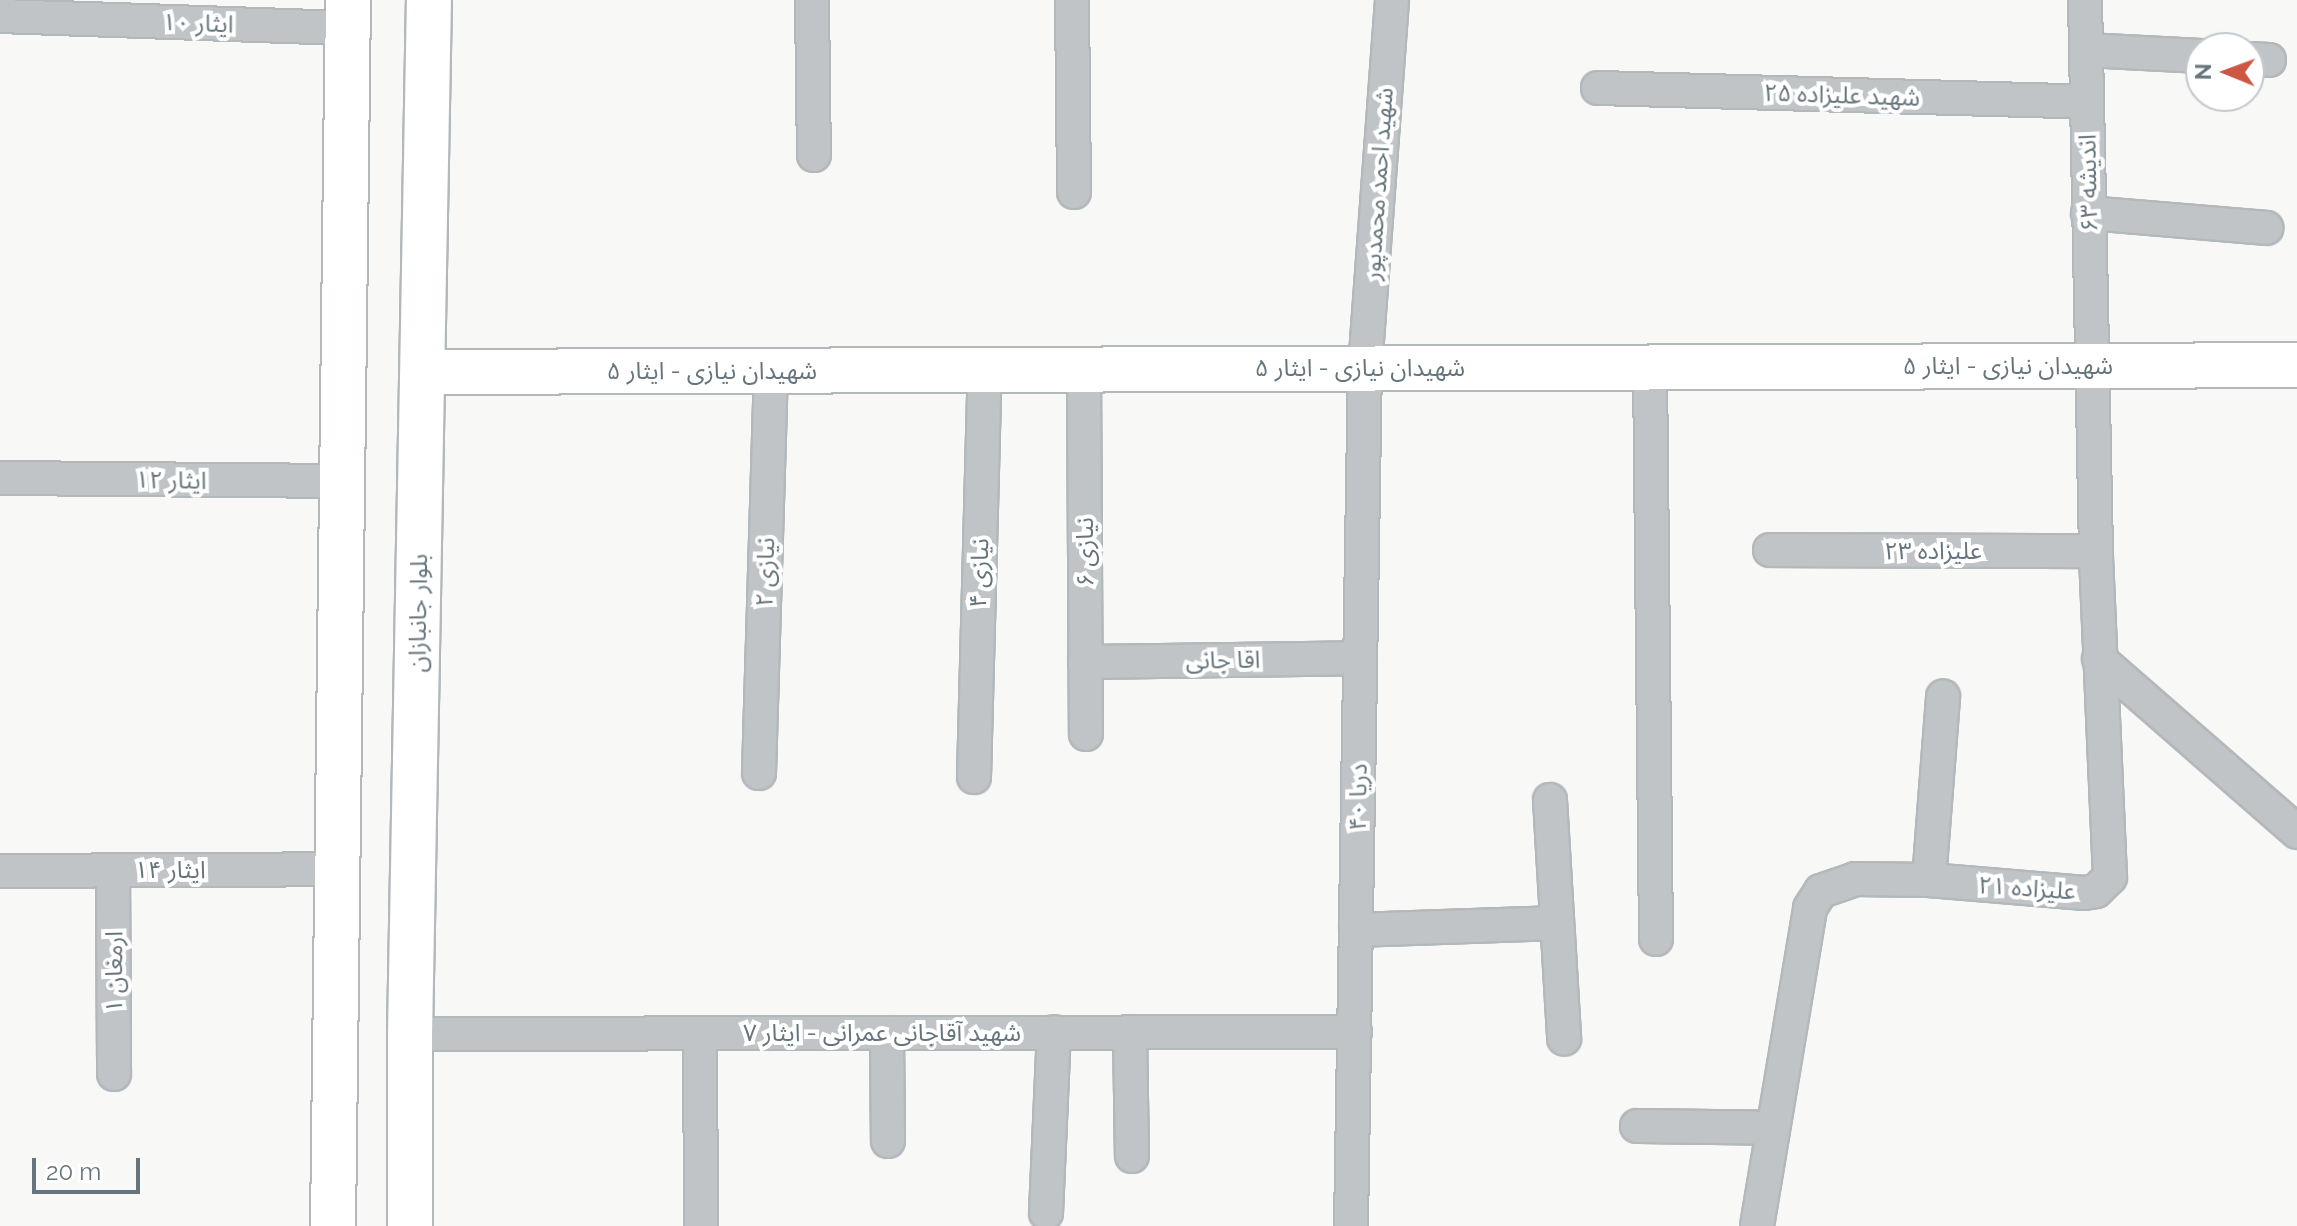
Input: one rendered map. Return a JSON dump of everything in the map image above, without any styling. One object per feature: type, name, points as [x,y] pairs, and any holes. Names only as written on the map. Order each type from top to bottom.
[{"type":"main road","name":"بلوار جانبازان","points":[[410,1226],[410,1034],[429,0]]},
{"type":"main road","points":[[333,1226],[340,869],[348,14]]},
{"type":"main road","name":"شهیدان نیازی - ایثار ۵","points":[[423,372],[2297,365]]},
{"type":"street","points":[[812,0],[814,155]]},
{"type":"street","points":[[1072,0],[1074,192]]},
{"type":"street","name":"شهید احمد محمدپور","points":[[1365,368],[1392,0]]},
{"type":"street","name":"اندیشه ۶۳","points":[[2085,0],[2090,365]]},
{"type":"street","name":"ایثار ۱۰","points":[[0,16],[348,14]]},
{"type":"street","points":[[2086,50],[2185,55]]},
{"type":"street","name":"شهید علیزاده ۲۵","points":[[1598,88],[2087,102]]},
{"type":"street","points":[[2088,213],[2266,228]]},
{"type":"street","name":"علیزاده ۲۱","points":[[1757,1226],[1814,898],[1842,881],[1929,880],[2084,893],[2096,891],[2105,883],[2111,868],[2099,659],[2090,365]]},
{"type":"street","points":[[1650,367],[1656,939]]},
{"type":"street","name":"دریا ۴۰","points":[[1351,1226],[1365,368]]},
{"type":"street","name":"نیازی ۶","points":[[1084,369],[1086,734]]},
{"type":"street","name":"نیازی ۴","points":[[974,777],[985,370]]},
{"type":"street","name":"نیازی ۲","points":[[759,773],[771,371]]},
{"type":"street","name":"ایثار ۱۲","points":[[0,478],[342,481]]},
{"type":"street","name":"علیزاده ۲۳","points":[[1770,550],[2096,551]]},
{"type":"street","name":"اقا جانی","points":[[1085,662],[1360,658]]},
{"type":"street","points":[[2099,659],[2297,832]]},
{"type":"street","points":[[1929,880],[1943,697]]},
{"type":"street","points":[[1550,800],[1564,1039]]},
{"type":"street","name":"ایثار ۱۴","points":[[0,871],[340,869]]},
{"type":"street","name":"ارمغان ۱","points":[[113,870],[114,1074]]},
{"type":"street","points":[[1356,930],[1557,923]]},
{"type":"street","points":[[1046,1213],[1054,1032]]},
{"type":"street","points":[[1130,1032],[1132,1156]]},
{"type":"street","name":"شهید آقاجانی عمرانی - ایثار ۷","points":[[410,1034],[1355,1032]]},
{"type":"street","points":[[700,1033],[701,1226]]},
{"type":"street","points":[[887,1033],[888,1141]]},
{"type":"street","points":[[1637,1126],[1773,1128]]}]
